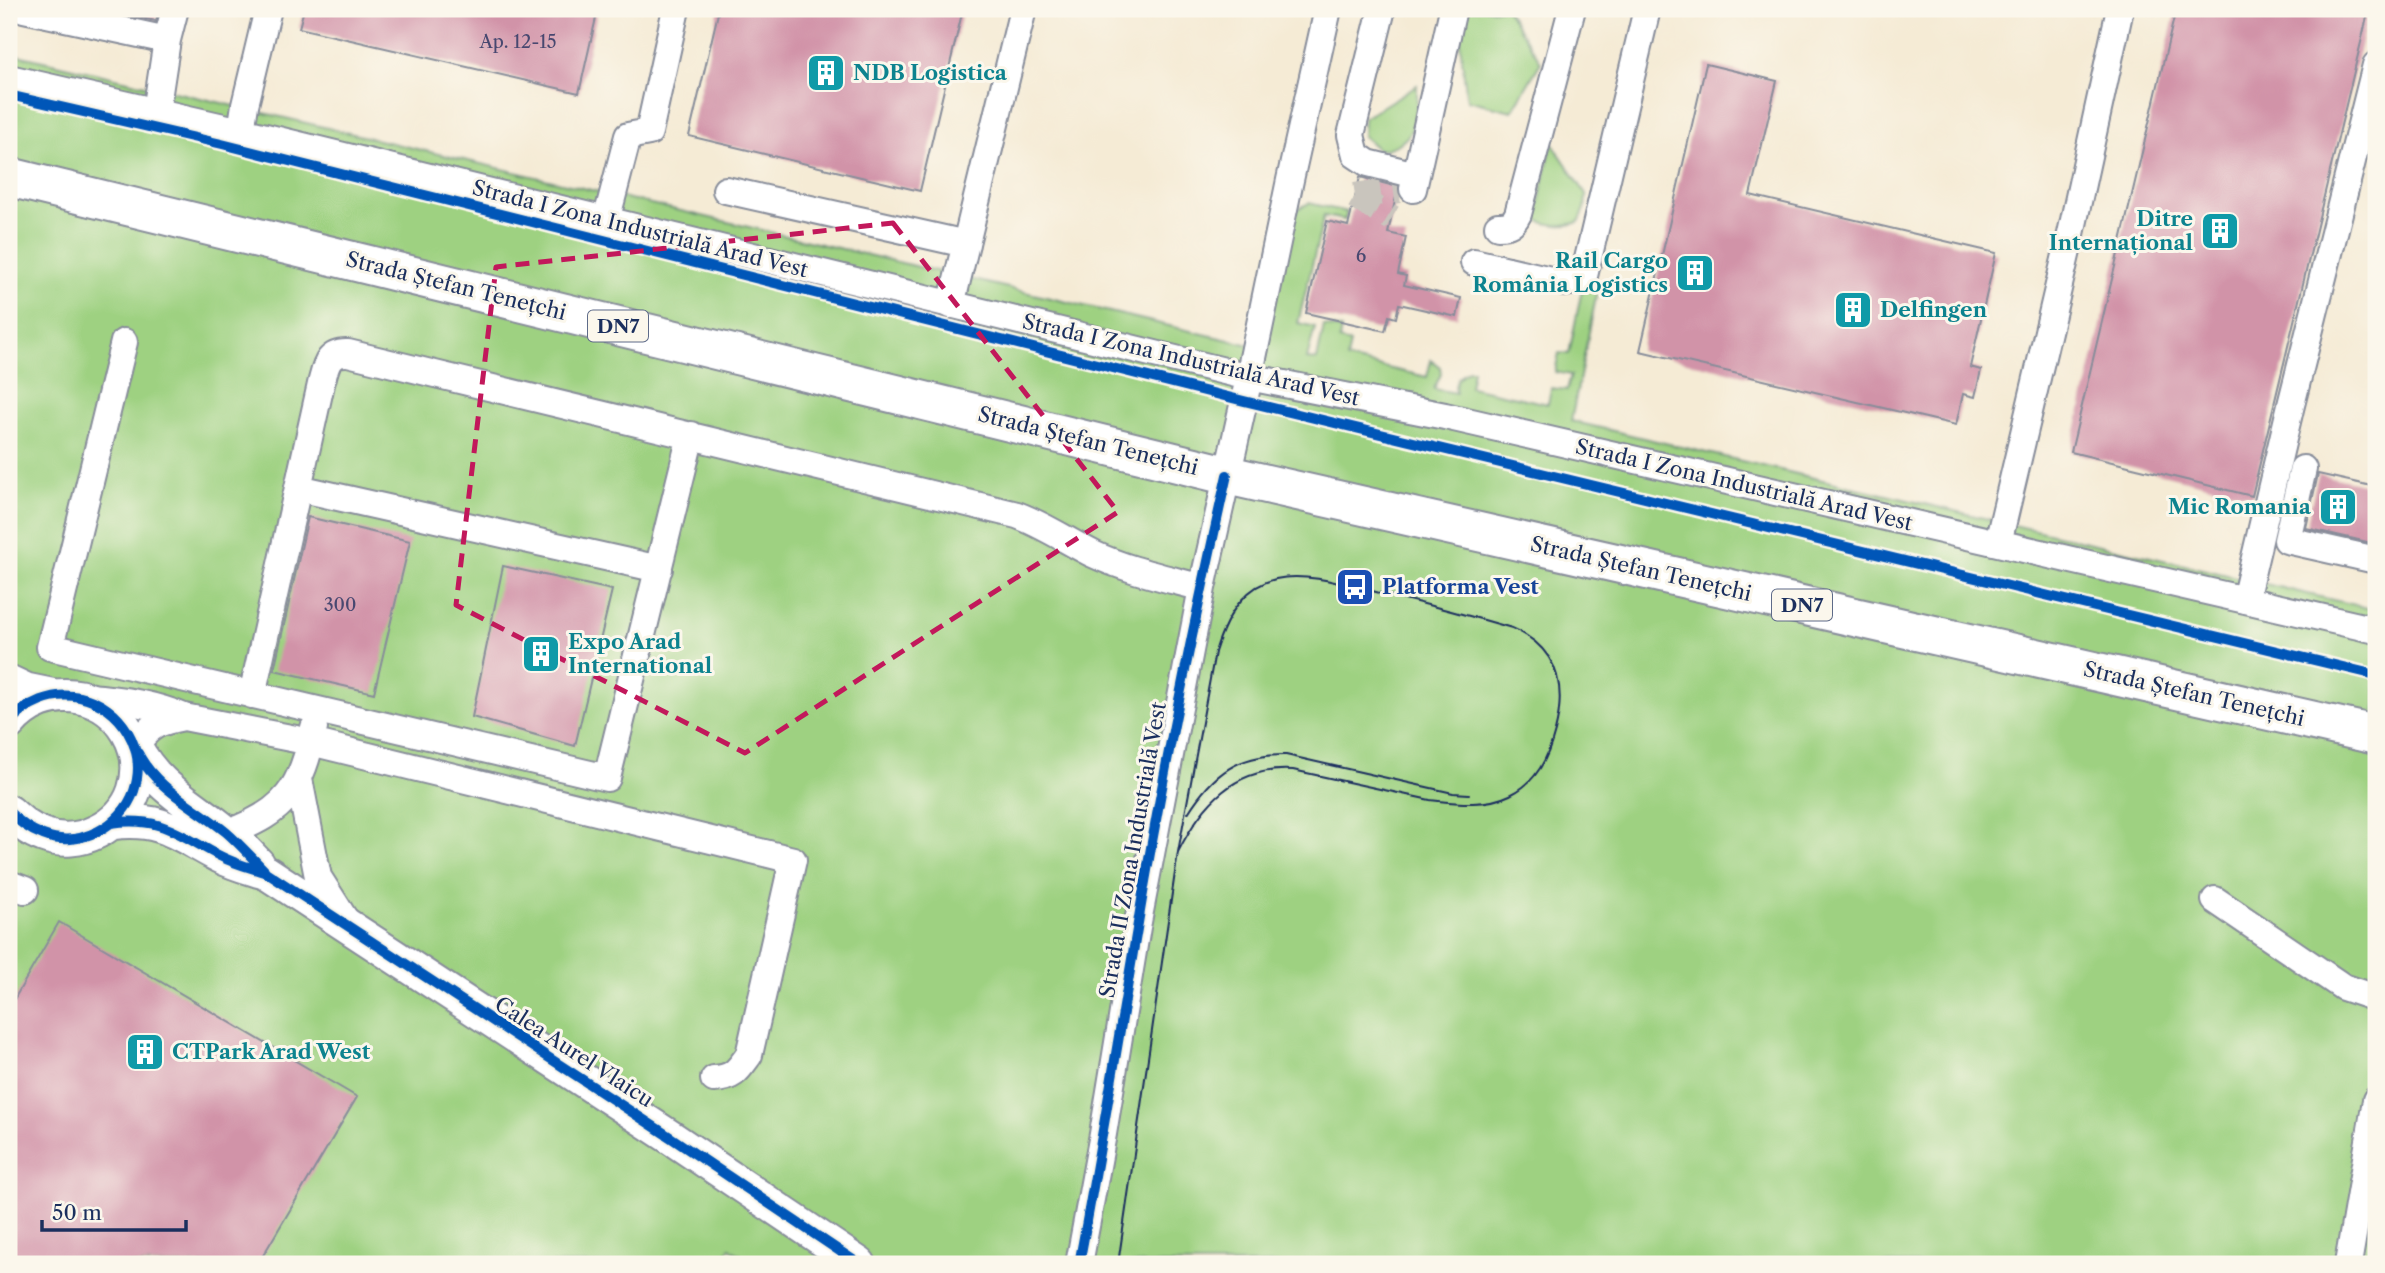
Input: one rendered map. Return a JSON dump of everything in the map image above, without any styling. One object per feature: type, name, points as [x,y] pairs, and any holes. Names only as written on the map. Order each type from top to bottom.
[{"type":"highway","name":"Strada Ștefan Tenețchi","points":[[9,177],[1227,475],[2376,735]]},
{"type":"main road","points":[[9,682],[26,690],[96,702],[113,713],[126,728],[150,773],[227,833],[267,873]]},
{"type":"main road","points":[[9,723],[18,713],[35,702],[66,696]]},
{"type":"main road","points":[[9,811],[25,827],[46,837],[69,839],[91,835],[111,823],[125,809],[134,791],[138,771],[135,746]]},
{"type":"main road","points":[[111,823],[155,823],[180,833],[221,857],[267,873]]},
{"type":"main road","name":"Calea Aurel Vlaicu","points":[[267,873],[859,1264]]},
{"type":"street","points":[[24,9],[167,40]]},
{"type":"street","points":[[156,112],[167,40],[175,9]]},
{"type":"street","points":[[241,131],[268,9]]},
{"type":"street","points":[[606,221],[628,136],[649,132],[677,9]]},
{"type":"street","points":[[951,304],[1023,9]]},
{"type":"street","name":"Strada II Zona Industrială Vest","points":[[1079,1264],[1137,926],[1202,588],[1328,9]]},
{"type":"street","points":[[1382,9],[1352,135],[1356,155],[1415,183],[1453,9]]},
{"type":"street","points":[[1498,226],[1508,226],[1518,214],[1572,9]]},
{"type":"street","points":[[1474,262],[1564,282],[1577,281],[1584,276],[1647,9]]},
{"type":"street","points":[[1998,543],[2071,234],[2120,9]]},
{"type":"street","points":[[2245,600],[2286,423],[2376,65]]},
{"type":"street","name":"Strada I Zona Industrială Arad Vest","points":[[9,78],[241,131],[1250,377],[1457,419],[2376,630]]},
{"type":"street","points":[[726,190],[967,244]]},
{"type":"street","points":[[124,342],[50,647],[607,778],[691,435]]},
{"type":"street","points":[[252,695],[321,384],[328,360],[338,352],[1017,515],[1038,523],[1094,554],[1202,588]]},
{"type":"street","points":[[2303,469],[2287,540],[2376,561]]},
{"type":"street","points":[[298,488],[659,569]]},
{"type":"street","points":[[66,696],[125,699],[184,717],[311,742],[793,860],[749,1055],[727,1079],[714,1079]]},
{"type":"street","points":[[227,833],[249,825],[277,809],[299,779],[319,709]]},
{"type":"street","points":[[135,746],[147,729],[158,722],[184,717]]},
{"type":"street","points":[[299,779],[318,877],[349,926]]},
{"type":"street","points":[[2215,900],[2343,987],[2376,998]]},
{"type":"street","points":[[2348,1264],[2376,1100]]},
{"type":"street","name":"Strada II Zona Industrială Vest","points":[[1072,1264],[1085,1233]]},
{"type":"highlighted area","points":[[893,223],[1118,512],[745,753],[456,605],[496,267]]},
{"type":"green space","points":[[1456,9],[1506,9],[1541,62],[1512,111],[1467,100]]},
{"type":"green space","points":[[9,53],[1263,348],[1293,211],[1309,203],[1347,212],[1345,220],[1324,216],[1298,323],[1315,327],[1307,359],[1317,360],[1324,326],[1341,329],[1339,340],[1350,343],[1347,359],[1427,377],[1431,360],[1440,367],[1441,374],[1434,389],[1456,393],[1455,385],[1460,376],[1473,370],[1470,387],[1548,404],[1551,388],[1567,390],[1571,375],[1555,372],[1559,353],[1569,354],[1583,284],[1598,287],[1571,421],[2376,610],[2376,1260],[2363,1258],[2362,1264],[753,1264],[730,1248],[720,1264],[9,1264]]},
{"type":"green space","points":[[1417,85],[1417,108],[1413,127],[1401,142],[1379,150],[1363,136],[1364,118]]},
{"type":"green space","points":[[1552,143],[1586,194],[1585,209],[1579,222],[1573,224],[1557,225],[1535,220]]},
{"type":"building","points":[[97,9],[159,9],[156,21]]},
{"type":"building","points":[[304,9],[598,9],[579,93],[299,28]]},
{"type":"building","name":"NDB Logistica","points":[[719,9],[963,9],[920,191],[689,136]]},
{"type":"building","name":"Ditre Internațional","points":[[2176,9],[2369,9],[2252,496],[2071,452]]},
{"type":"building","name":"Delfingen","points":[[1706,64],[1777,81],[1750,195],[1996,253],[1970,367],[1981,370],[1975,397],[1963,394],[1956,425],[1640,351]]},
{"type":"building","points":[[1360,177],[1398,187],[1388,233],[1406,237],[1398,274],[1406,276],[1404,285],[1461,298],[1457,317],[1399,304],[1396,318],[1389,316],[1385,331],[1306,313],[1327,221],[1348,226]]},
{"type":"building","name":"Mic Romania","points":[[2318,474],[2376,487],[2376,544],[2306,528]]},
{"type":"building","points":[[308,517],[410,541],[374,693],[274,670]]},
{"type":"building","name":"Expo Arad International","points":[[503,566],[612,590],[575,746],[472,717]]},
{"type":"building","name":"CTPark Arad West","points":[[59,922],[357,1097],[258,1264],[9,1264],[9,1008]]},
{"type":"tunnel","points":[[1355,196],[1399,190]]},
{"type":"tunnel","points":[[1355,196],[1392,218]]},
{"type":"tram line","points":[[1118,1264],[1178,852],[1215,652],[1228,619],[1244,597],[1262,584],[1283,578],[1306,577],[1331,581],[1512,628],[1528,636],[1549,657],[1559,683],[1560,698],[1555,731],[1540,768],[1527,783],[1510,795],[1481,803],[1430,800],[1293,770],[1272,770],[1254,774],[1223,792],[1198,818],[1178,852]]},
{"type":"tram line","points":[[1188,813],[1207,787],[1229,769],[1241,762],[1269,756],[1286,755],[1453,793],[1469,794]]},
{"type":"cycle path","points":[[9,95],[222,144],[1244,401],[2376,675]]},
{"type":"cycle path","points":[[1079,1264],[1157,815],[1227,475]]},
{"type":"cycle path","points":[[9,723],[40,700],[59,696],[80,697],[95,702],[119,720],[134,745],[137,760],[134,791],[128,804],[120,815],[97,831],[71,839],[57,839],[29,828],[9,812]]},
{"type":"cycle path","points":[[138,753],[155,777],[226,832],[265,871]]},
{"type":"cycle path","points":[[111,823],[144,822],[157,825],[181,834],[226,859],[267,873],[859,1264]]},
{"type":"place","name":"NDB Logistica","points":[[826,73]]},
{"type":"place","name":"Ditre Internațional","points":[[2220,231]]},
{"type":"place","name":"Rail Cargo România Logistics","points":[[1695,273]]},
{"type":"place","name":"Delfingen","points":[[1853,310]]},
{"type":"place","name":"Mic Romania","points":[[2338,507]]},
{"type":"place","name":"Platforma Vest","points":[[1355,587]]},
{"type":"place","name":"Expo Arad International","points":[[541,654]]},
{"type":"place","name":"CTPark Arad West","points":[[145,1052]]}]
